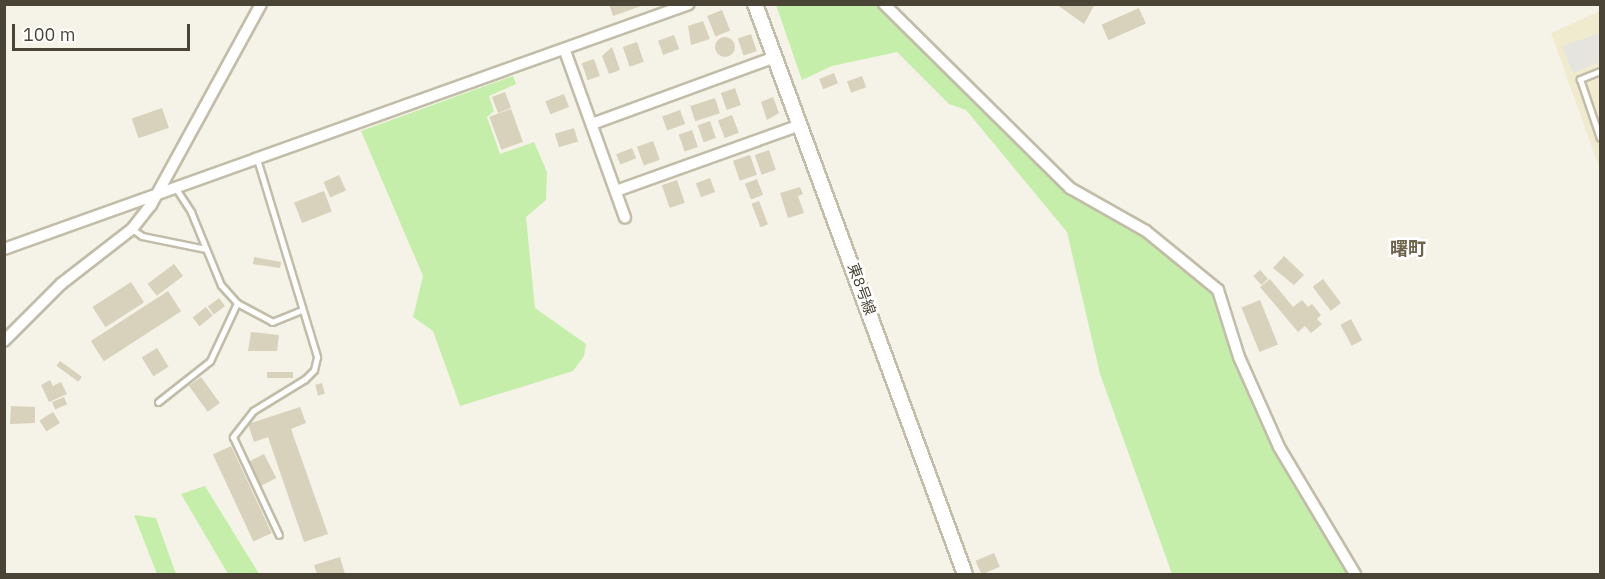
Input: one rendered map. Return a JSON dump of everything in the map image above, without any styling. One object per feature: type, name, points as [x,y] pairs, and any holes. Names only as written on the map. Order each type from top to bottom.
[{"type":"street","points":[[4,342],[61,284],[132,229],[156,194],[261,4]]},
{"type":"street","points":[[4,249],[565,51],[689,4]]},
{"type":"street","name":"東8号線","points":[[756,4],[965,574]]},
{"type":"street","points":[[884,4],[1070,188],[1146,231],[1218,290],[1239,357],[1279,447],[1355,574]]},
{"type":"street","points":[[565,51],[626,218]]},
{"type":"street","points":[[592,124],[775,57]]},
{"type":"street","points":[[616,191],[800,125]]},
{"type":"lane","points":[[1600,71],[1580,79],[1600,138]]},
{"type":"lane","points":[[257,159],[317,357],[314,369],[253,411],[233,437],[279,535]]},
{"type":"lane","points":[[175,187],[191,212],[221,285],[237,303],[273,322],[302,310]]},
{"type":"lane","points":[[132,229],[142,236],[206,249]]},
{"type":"lane","points":[[158,402],[210,362],[237,303]]},
{"type":"shaded area","points":[[1600,11],[1600,170],[1551,33]]},
{"type":"shaded area","points":[[1600,33],[1600,62],[1573,73],[1562,46]]},
{"type":"green space","points":[[776,5],[884,5],[1070,188],[1146,231],[1218,290],[1279,447],[1355,574],[1172,574],[1100,374],[1067,232],[966,110],[949,104],[897,52],[832,66],[802,80]]},
{"type":"green space","points":[[513,76],[516,84],[489,96],[494,111],[487,117],[500,154],[534,142],[547,172],[546,200],[526,217],[535,308],[586,344],[584,356],[573,371],[460,406],[433,331],[413,317],[423,276],[361,131]]},
{"type":"green space","points":[[205,486],[259,574],[228,574],[181,494]]},
{"type":"green space","points":[[134,515],[156,518],[176,574],[157,574]]},
{"type":"building","points":[[609,4],[644,4],[644,5],[613,16]]},
{"type":"building","points":[[1056,4],[1095,4],[1084,24]]},
{"type":"building","points":[[1139,8],[1146,24],[1108,40],[1102,25]]},
{"type":"building","points":[[722,10],[730,30],[715,36],[707,16]]},
{"type":"building","points":[[703,21],[710,39],[691,45],[688,26]]},
{"type":"building","points":[[751,34],[757,51],[744,56],[738,39]]},
{"type":"building","points":[[674,35],[679,49],[663,55],[658,41]]},
{"type":"building","points":[[725,37],[732,40],[735,47],[732,54],[725,57],[718,54],[715,47],[718,40]]},
{"type":"building","points":[[637,42],[644,62],[630,67],[623,47]]},
{"type":"building","points":[[612,47],[620,70],[609,74],[602,56]]},
{"type":"building","points":[[594,59],[600,76],[588,80],[582,63]]},
{"type":"building","points":[[834,73],[838,83],[823,89],[819,79]]},
{"type":"building","points":[[862,76],[866,87],[851,93],[847,81]]},
{"type":"building","points":[[735,88],[741,105],[727,110],[721,93]]},
{"type":"building","points":[[505,92],[511,108],[498,113],[492,97]]},
{"type":"building","points":[[564,94],[569,107],[550,114],[545,101]]},
{"type":"building","points":[[773,97],[779,113],[767,120],[761,102]]},
{"type":"building","points":[[715,98],[720,113],[695,121],[690,106]]},
{"type":"building","points":[[162,108],[169,128],[139,138],[132,118]]},
{"type":"building","points":[[511,109],[523,142],[501,150],[489,117]]},
{"type":"building","points":[[680,110],[685,124],[667,131],[662,116]]},
{"type":"building","points":[[732,115],[739,133],[725,138],[718,120]]},
{"type":"building","points":[[710,121],[716,138],[704,142],[698,125]]},
{"type":"building","points":[[574,128],[578,141],[559,147],[555,134]]},
{"type":"building","points":[[692,130],[698,147],[685,152],[679,135]]},
{"type":"building","points":[[653,141],[660,160],[644,166],[637,147]]},
{"type":"building","points":[[632,148],[636,158],[620,165],[616,154]]},
{"type":"building","points":[[769,150],[776,170],[762,175],[755,155]]},
{"type":"building","points":[[750,155],[757,175],[740,181],[733,161]]},
{"type":"building","points":[[339,175],[346,191],[330,197],[323,182]]},
{"type":"building","points":[[710,178],[715,192],[701,197],[696,183]]},
{"type":"building","points":[[757,179],[763,195],[751,200],[745,184]]},
{"type":"building","points":[[677,180],[685,203],[670,208],[662,185]]},
{"type":"building","points":[[800,187],[803,194],[798,196],[804,213],[788,218],[780,193]]},
{"type":"building","points":[[324,191],[332,212],[302,223],[294,202]]},
{"type":"building","points":[[759,201],[768,224],[760,227],[752,204]]},
{"type":"building","points":[[1284,256],[1304,275],[1294,285],[1273,268]]},
{"type":"building","points":[[254,257],[281,262],[280,268],[253,264]]},
{"type":"building","points":[[174,264],[183,276],[157,296],[148,284]]},
{"type":"building","points":[[1260,270],[1268,279],[1261,285],[1253,276]]},
{"type":"building","points":[[1270,279],[1293,307],[1302,300],[1308,307],[1312,304],[1321,315],[1317,319],[1322,324],[1311,333],[1305,326],[1298,332],[1260,287]]},
{"type":"building","points":[[1323,279],[1341,303],[1331,311],[1313,287]]},
{"type":"building","points":[[131,282],[144,302],[105,327],[92,307]]},
{"type":"building","points":[[168,291],[181,311],[104,361],[91,341]]},
{"type":"building","points":[[219,298],[225,306],[214,314],[208,306]]},
{"type":"building","points":[[1260,300],[1278,345],[1259,352],[1241,307]]},
{"type":"building","points":[[206,307],[213,316],[199,326],[193,317]]},
{"type":"building","points":[[1351,319],[1362,340],[1352,346],[1340,325]]},
{"type":"building","points":[[251,332],[279,335],[277,351],[248,351]]},
{"type":"building","points":[[157,348],[169,367],[153,376],[142,358]]},
{"type":"building","points":[[60,361],[82,377],[78,382],[56,366]]},
{"type":"building","points":[[267,372],[293,372],[293,378],[267,378]]},
{"type":"building","points":[[201,377],[220,403],[208,412],[189,386]]},
{"type":"building","points":[[50,380],[53,386],[61,382],[67,394],[49,402],[41,385]]},
{"type":"building","points":[[322,383],[325,394],[318,395],[315,385]]},
{"type":"building","points":[[64,397],[67,404],[55,409],[52,402]]},
{"type":"building","points":[[11,406],[35,407],[35,423],[10,424]]},
{"type":"building","points":[[300,407],[306,423],[291,429],[328,534],[304,542],[268,437],[254,442],[248,424]]},
{"type":"building","points":[[53,412],[60,423],[46,432],[39,420]]},
{"type":"building","points":[[231,446],[272,533],[253,541],[213,454]]},
{"type":"building","points":[[264,454],[276,478],[261,486],[249,462]]},
{"type":"building","points":[[994,553],[1000,567],[981,574],[976,561]]},
{"type":"building","points":[[340,557],[345,574],[317,574],[314,565]]},
{"type":"district","name":"曙町","points":[[1408,249]]}]
